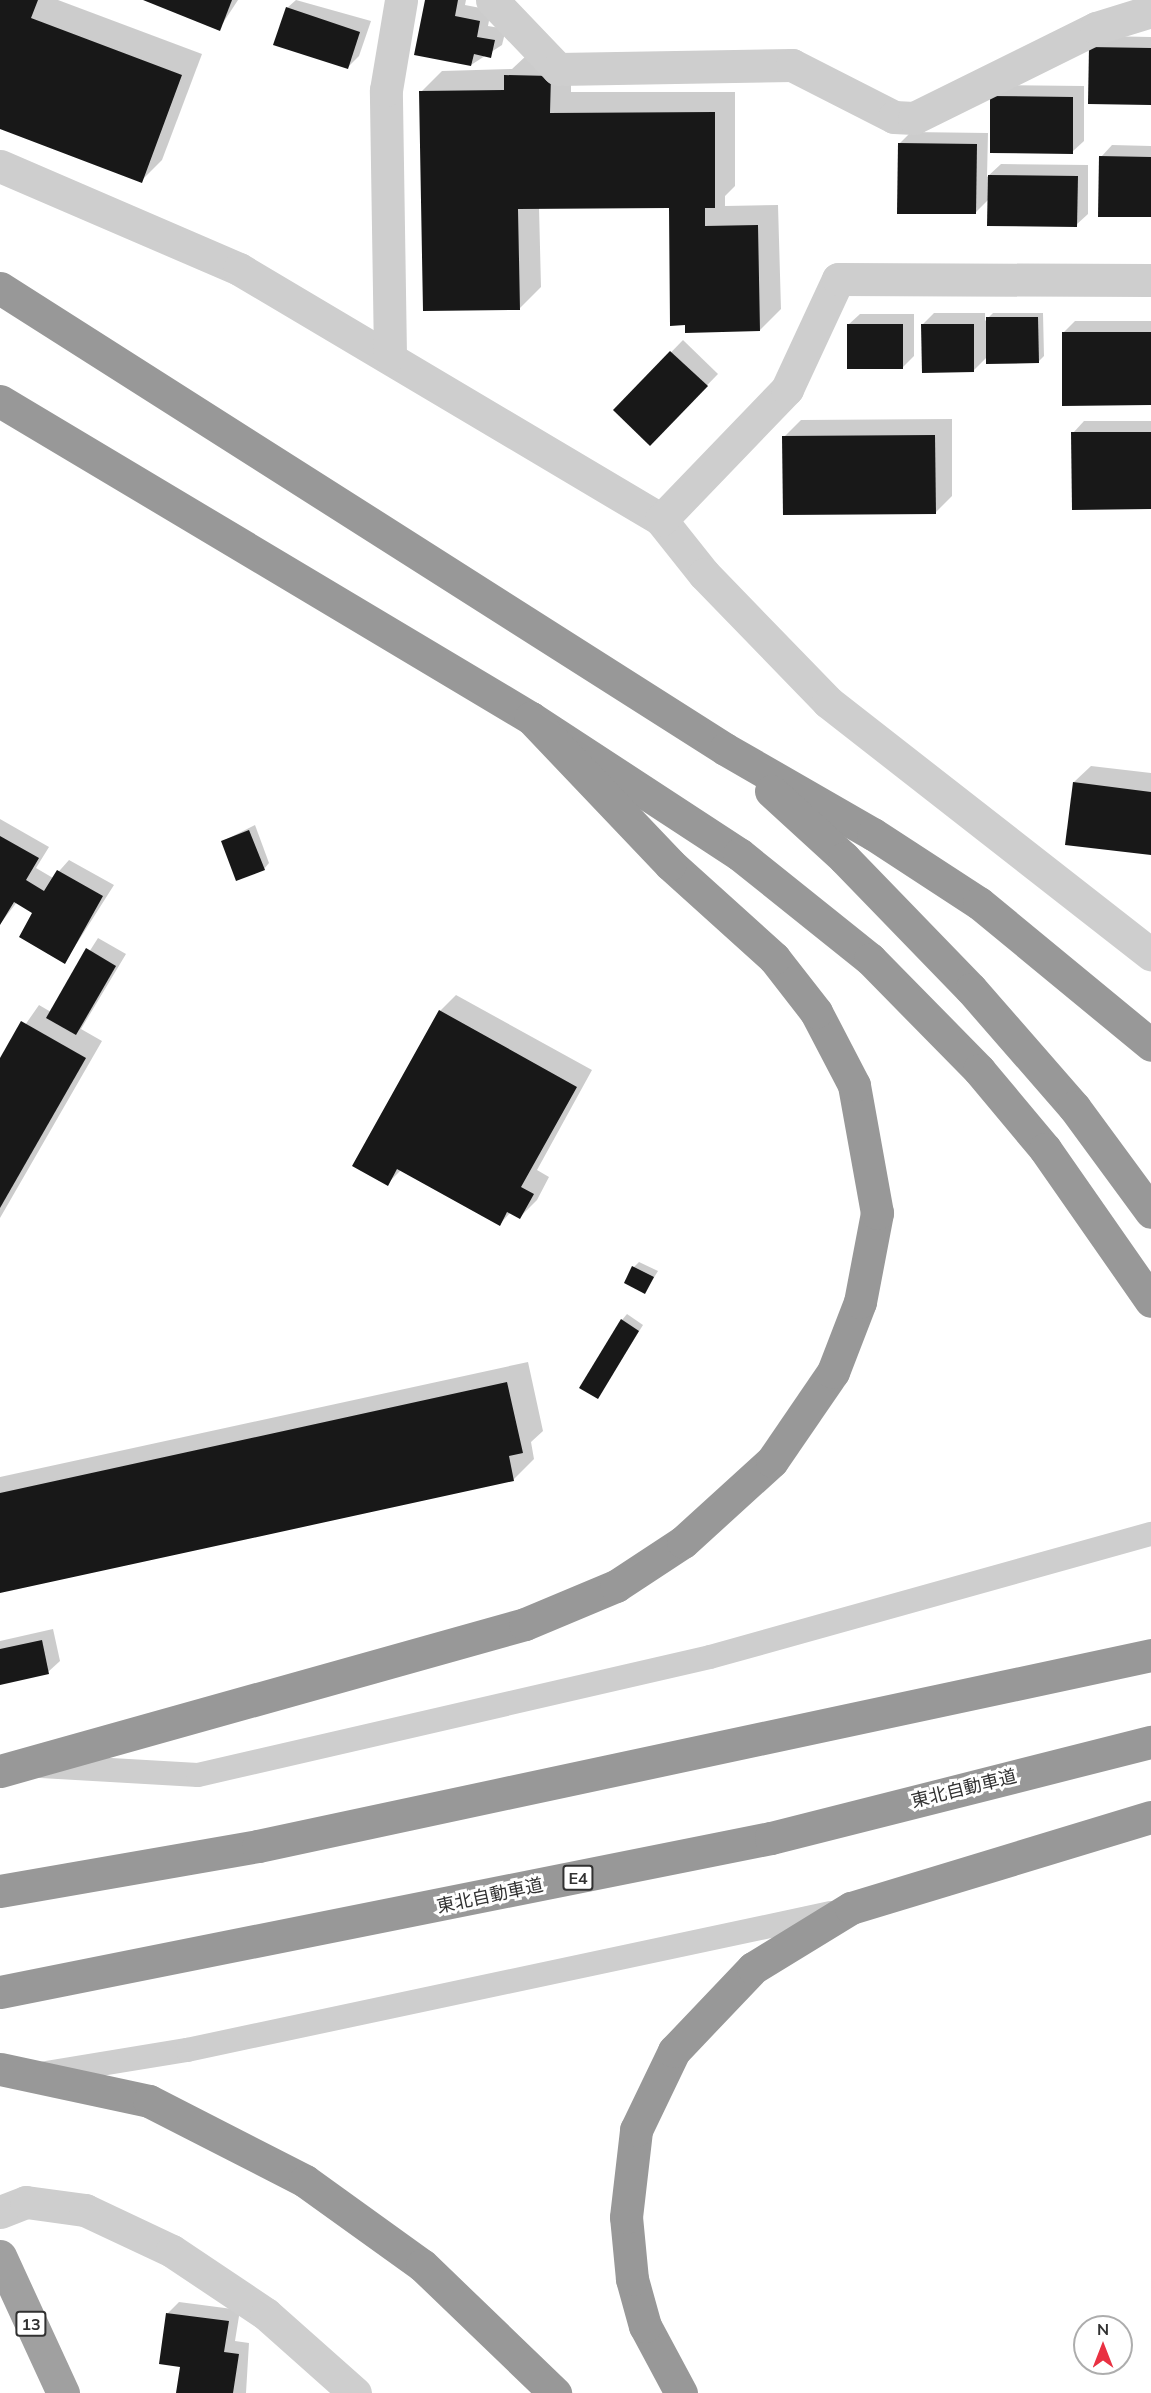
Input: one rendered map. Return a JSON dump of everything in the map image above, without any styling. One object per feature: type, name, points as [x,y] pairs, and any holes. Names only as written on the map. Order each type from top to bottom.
[{"type":"highway","points":[[9,295],[725,749],[873,834],[978,903],[1151,1045]]},
{"type":"highway","points":[[3,404],[531,718],[739,854],[870,959],[979,1070],[1045,1149],[1151,1301]]},
{"type":"highway","points":[[11,1768],[525,1624],[616,1586],[683,1542],[772,1461],[833,1372],[860,1302],[877,1214],[854,1085],[816,1012],[774,958],[670,864],[531,718]]},
{"type":"highway","points":[[725,749],[844,858],[970,989],[1074,1107],[1151,1212]]},
{"type":"highway","points":[[0,1891],[258,1846],[1151,1655]]},
{"type":"highway","name":"東北自動車道","points":[[0,1992],[771,1838],[1151,1742]]},
{"type":"highway","points":[[681,2393],[645,2326],[632,2279],[626,2217],[636,2130],[674,2050],[753,1968],[851,1908],[1151,1817]]},
{"type":"highway","points":[[0,2069],[39,2075],[150,2101],[305,2181],[422,2265],[555,2393]]},
{"type":"highway","name":"13","points":[[0,2256],[63,2393]]},
{"type":"street","points":[[390,355],[386,90],[401,0]]},
{"type":"street","points":[[492,0],[558,69],[792,65],[894,117],[914,118],[1096,28],[1151,11]]},
{"type":"street","points":[[0,166],[239,269],[390,355],[661,520],[704,574],[828,702],[1151,954]]},
{"type":"street","points":[[661,520],[787,389],[838,279],[1151,280]]},
{"type":"street","points":[[0,2212],[26,2202],[85,2210],[172,2251],[266,2314],[355,2393]]},
{"type":"lane","points":[[11,1768],[198,1775],[710,1657],[1149,1535]]},
{"type":"lane","points":[[39,2075],[187,2050],[851,1908]]},
{"type":"building","points":[[0,0],[38,0],[31,18],[182,75],[142,183],[0,129]]},
{"type":"building","points":[[143,0],[232,0],[220,31]]},
{"type":"building","points":[[425,0],[458,0],[455,16],[480,21],[477,37],[495,40],[491,58],[474,54],[471,66],[414,55]]},
{"type":"building","points":[[286,7],[360,32],[348,69],[273,45]]},
{"type":"building","points":[[1089,47],[1151,48],[1151,105],[1088,104]]},
{"type":"building","points":[[504,75],[551,76],[550,113],[715,112],[715,208],[705,208],[705,226],[758,225],[760,331],[685,333],[685,325],[670,326],[669,208],[518,209],[520,310],[423,311],[419,91],[504,90]]},
{"type":"building","points":[[990,96],[1073,97],[1073,154],[990,153]]},
{"type":"building","points":[[898,143],[977,144],[976,214],[897,214]]},
{"type":"building","points":[[1099,156],[1151,157],[1151,217],[1098,217]]},
{"type":"building","points":[[988,175],[1078,176],[1077,227],[987,226]]},
{"type":"building","points":[[986,317],[1038,317],[1039,363],[986,364]]},
{"type":"building","points":[[847,324],[903,324],[903,369],[847,369]]},
{"type":"building","points":[[921,324],[974,324],[974,372],[922,373]]},
{"type":"building","points":[[1062,332],[1151,332],[1151,405],[1062,406]]},
{"type":"building","points":[[670,351],[708,386],[650,446],[613,410]]},
{"type":"building","points":[[1071,432],[1151,432],[1151,509],[1072,510]]},
{"type":"building","points":[[935,435],[936,514],[783,515],[782,436]]},
{"type":"building","points":[[1073,782],[1151,792],[1151,855],[1065,845]]},
{"type":"building","points":[[249,830],[265,870],[236,881],[221,841]]},
{"type":"building","points":[[0,836],[39,858],[26,880],[44,891],[57,870],[103,896],[65,964],[19,937],[32,913],[14,902],[0,925]]},
{"type":"building","points":[[86,948],[116,966],[76,1035],[46,1018]]},
{"type":"building","points":[[439,1010],[577,1087],[521,1187],[534,1194],[520,1219],[507,1212],[500,1226],[397,1169],[388,1186],[352,1166]]},
{"type":"building","points":[[21,1021],[86,1058],[0,1208],[0,1058]]},
{"type":"building","points":[[632,1266],[654,1277],[645,1294],[624,1283]]},
{"type":"building","points":[[621,1319],[639,1331],[598,1399],[579,1388]]},
{"type":"building","points":[[507,1382],[523,1453],[509,1456],[514,1481],[0,1593],[0,1493]]},
{"type":"building","points":[[42,1640],[49,1674],[0,1685],[0,1649]]},
{"type":"building","points":[[166,2313],[229,2321],[224,2352],[239,2354],[233,2393],[176,2393],[180,2367],[159,2364]]}]
